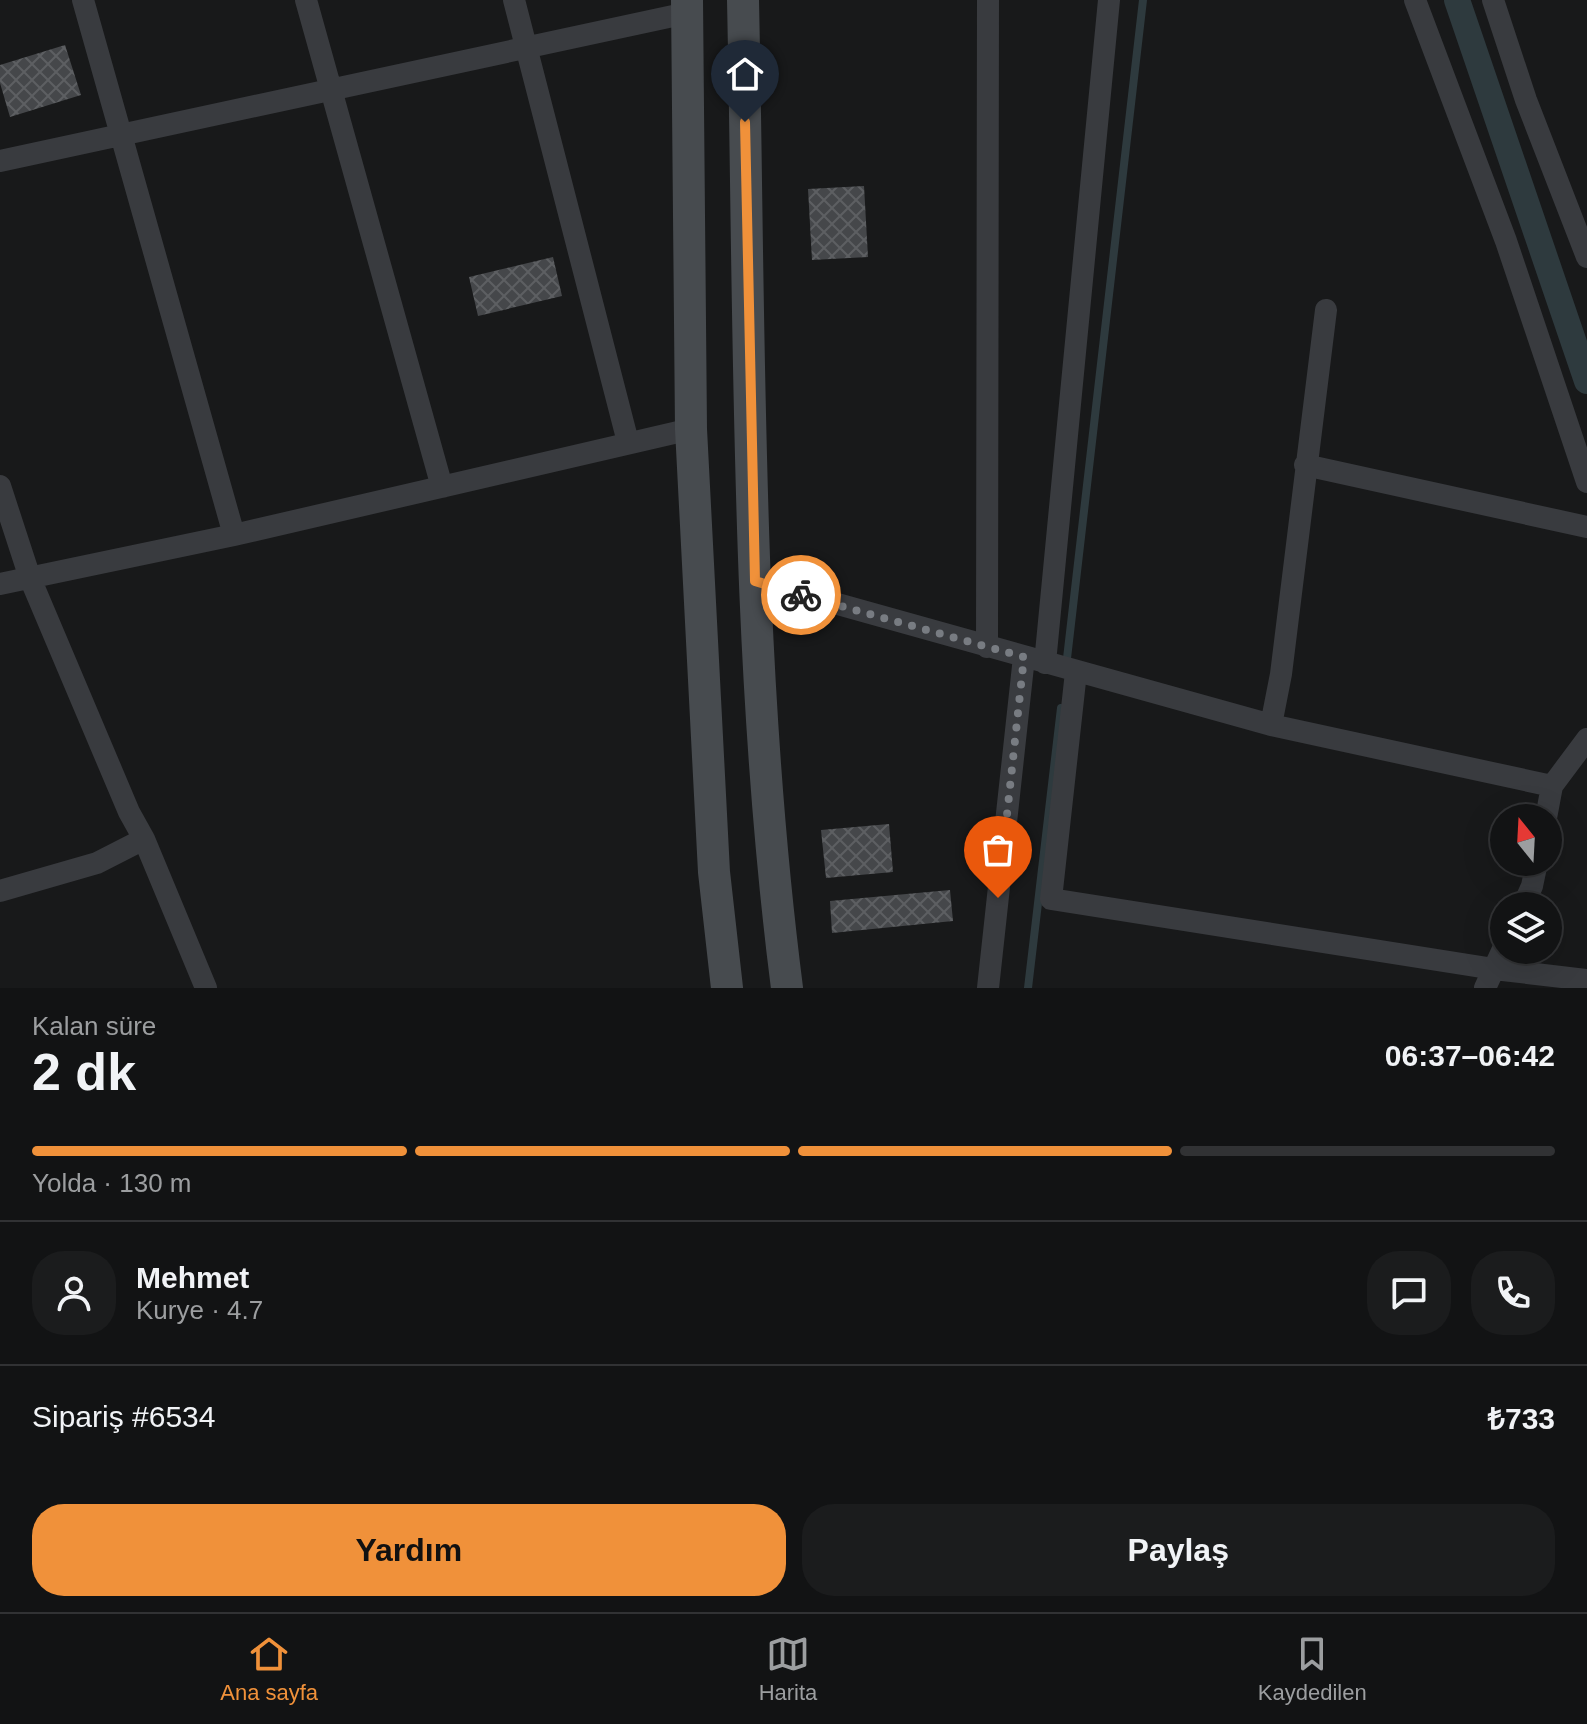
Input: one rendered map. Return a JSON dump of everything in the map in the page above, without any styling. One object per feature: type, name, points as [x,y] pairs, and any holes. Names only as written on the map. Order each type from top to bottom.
[{"type":"main road","points":[[743,0],[755,581],[772,869],[787,988]]},
{"type":"main road","points":[[687,6],[691,429],[714,872],[727,988]]},
{"type":"street","points":[[83,0],[234,535]]},
{"type":"street","points":[[306,0],[442,487]]},
{"type":"street","points":[[514,0],[628,442]]},
{"type":"street","points":[[987,647],[988,0]]},
{"type":"street","points":[[1109,0],[1054,666],[1051,899],[1490,979],[1587,980]]},
{"type":"street","points":[[1415,0],[1506,241],[1587,482]]},
{"type":"street","points":[[1493,0],[1526,100],[1587,257]]},
{"type":"street","points":[[0,161],[526,48],[687,6]]},
{"type":"street","points":[[1271,725],[1281,674],[1326,310]]},
{"type":"street","points":[[0,584],[234,535],[691,429]]},
{"type":"street","points":[[1305,465],[1587,527]]},
{"type":"street","points":[[0,486],[30,578],[206,988]]},
{"type":"street","points":[[755,581],[1271,725],[1552,786]]},
{"type":"street","points":[[988,988],[1054,666]]},
{"type":"street","points":[[1549,804],[1552,786],[1587,739]]},
{"type":"street","points":[[0,891],[97,863],[144,839]]},
{"type":"building","points":[[65,45],[81,95],[10,117],[0,83],[0,65]]},
{"type":"building","points":[[864,186],[868,257],[812,260],[808,189]]},
{"type":"building","points":[[553,257],[562,296],[478,316],[469,277]]},
{"type":"building","points":[[889,824],[893,872],[826,878],[821,830]]},
{"type":"building","points":[[950,890],[953,921],[832,933],[830,901]]},
{"type":"waterway","points":[[1066,667],[1143,0]]},
{"type":"waterway","points":[[1457,0],[1587,381]]},
{"type":"waterway","points":[[1028,988],[1061,708]]},
{"type":"way so far","points":[[801,595],[1024,657],[998,898]]},
{"type":"route","points":[[745,122],[755,581],[801,595]]}]
